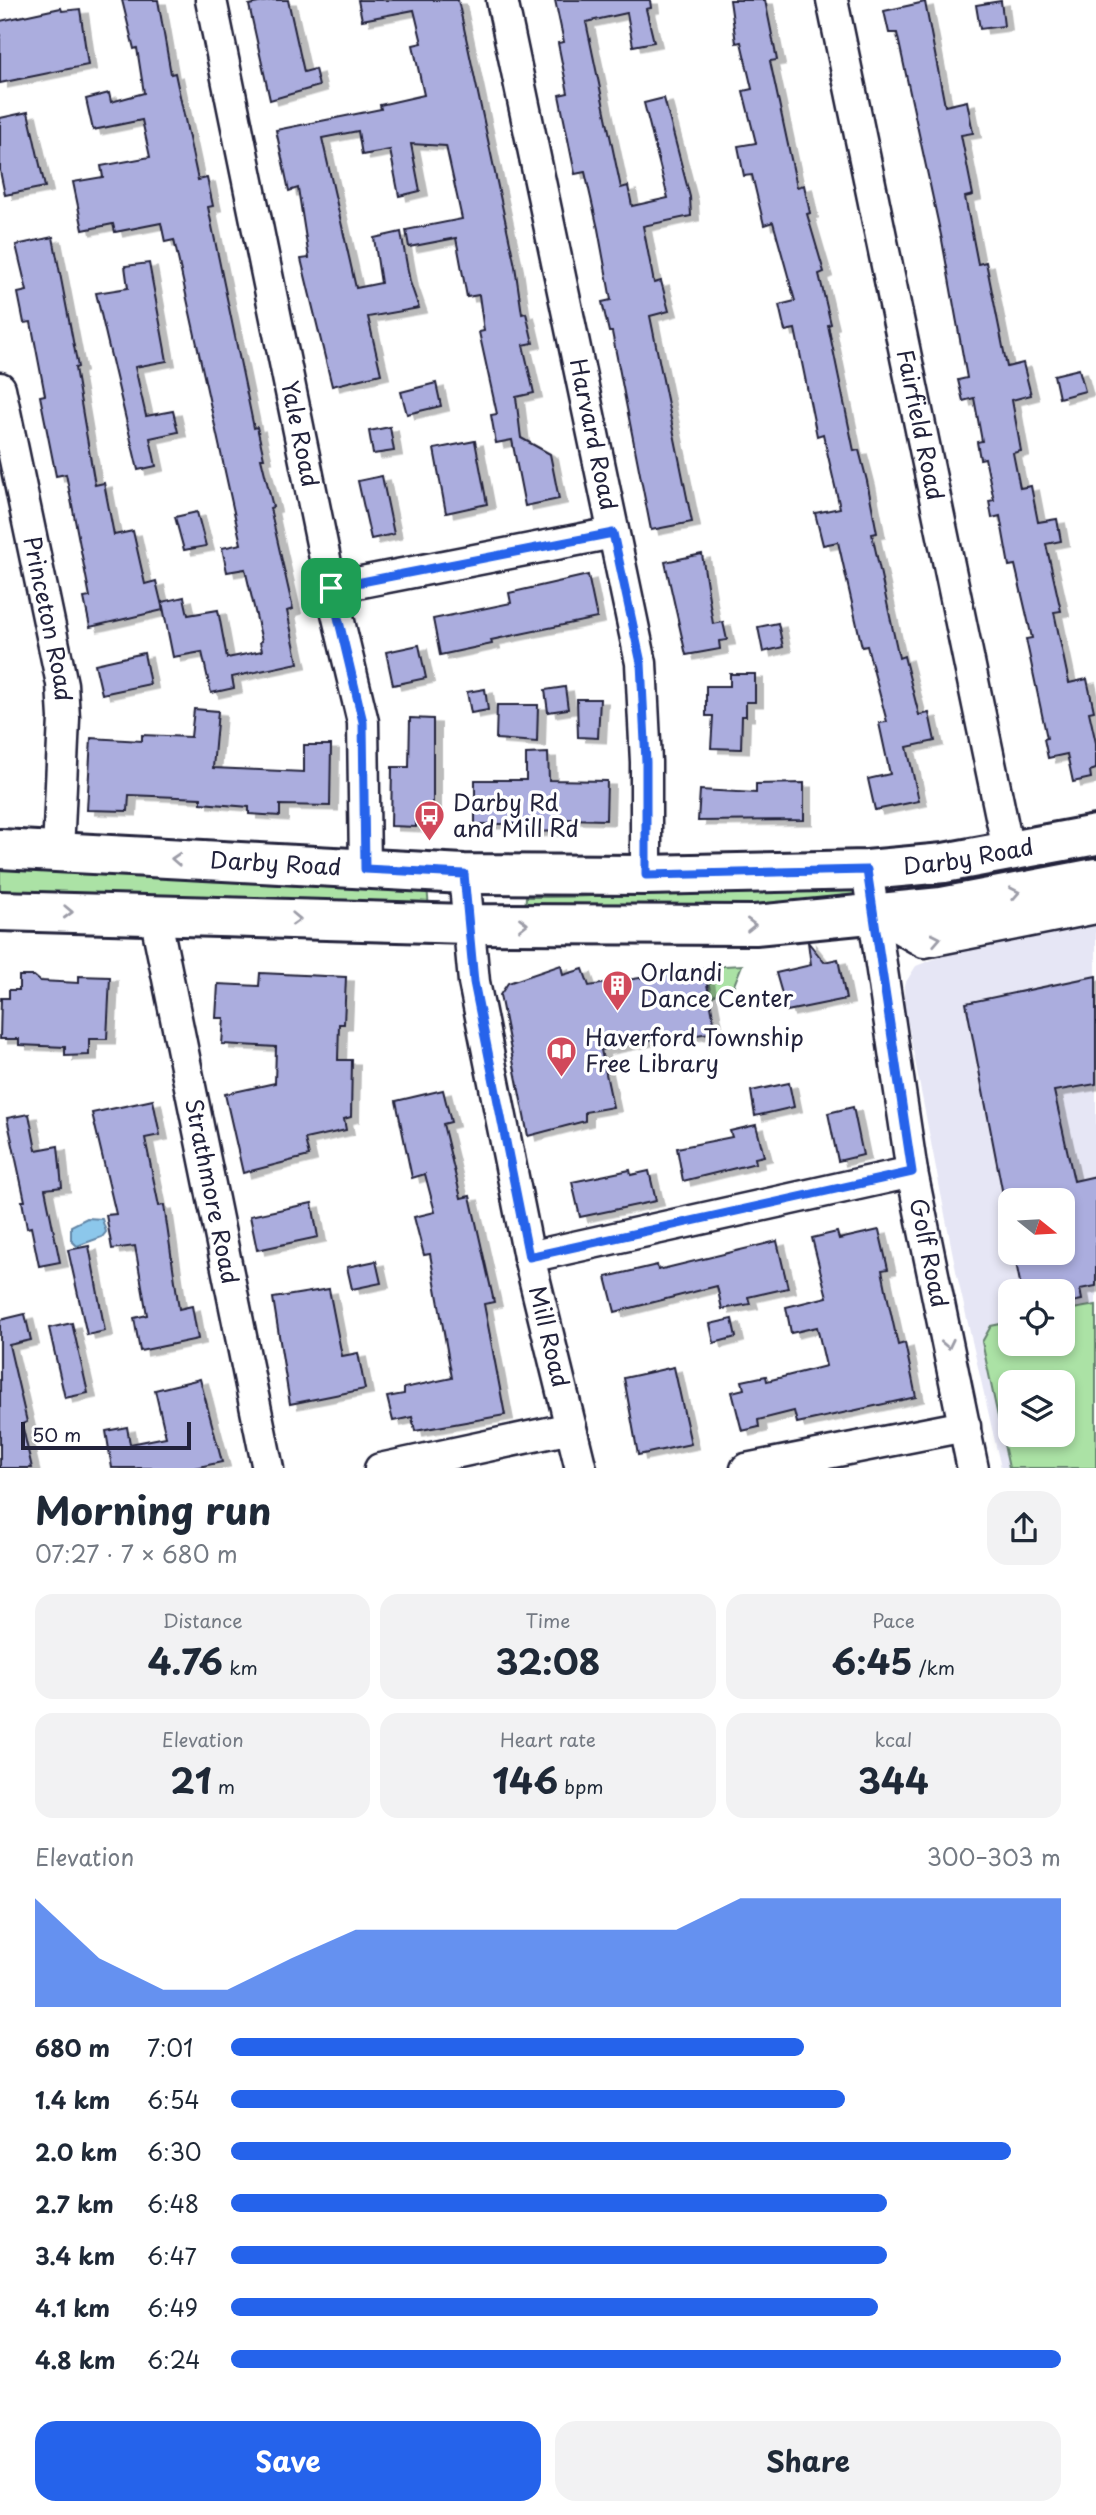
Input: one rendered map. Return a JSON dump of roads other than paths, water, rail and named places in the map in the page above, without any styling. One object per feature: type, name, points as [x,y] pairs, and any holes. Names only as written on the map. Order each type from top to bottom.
[{"type":"main road","name":"Darby Road","points":[[0,849],[464,874],[646,875],[867,870],[944,863],[1096,835]]},
{"type":"main road","name":"Darby Road","points":[[0,911],[468,924],[755,925],[942,907],[1096,878]]},
{"type":"street","name":"Yale Road","points":[[211,0],[331,588],[363,722],[365,869]]},
{"type":"street","name":"Harvard Road","points":[[502,0],[641,663],[646,762],[646,875]]},
{"type":"street","name":"Fairfield Road","points":[[832,0],[1008,850]]},
{"type":"street","name":"Princeton Road","points":[[0,388],[62,684],[64,718],[58,852]]},
{"type":"street","points":[[331,588],[613,533]]},
{"type":"street","name":"Golf Road","points":[[867,870],[912,1172],[973,1468]]},
{"type":"street","name":"Mill Road","points":[[464,874],[474,982],[529,1257],[581,1468]]},
{"type":"street","points":[[875,915],[924,942],[1096,908]]},
{"type":"street","name":"Strathmore Road","points":[[155,915],[268,1468]]},
{"type":"street","points":[[529,1257],[912,1172]]},
{"type":"street","points":[[747,1468],[965,1426]]},
{"type":"street","points":[[380,1468],[571,1428]]},
{"type":"water","points":[[87,1218],[102,1219],[106,1232],[102,1237],[77,1246],[71,1240],[71,1226]]},
{"type":"place","name":"Darby Rd and Mill Rd","points":[[430,843]]},
{"type":"place","name":"Orlandi Dance Center","points":[[617,1013]]},
{"type":"place","name":"Haverford Township Free Library","points":[[562,1078]]}]
